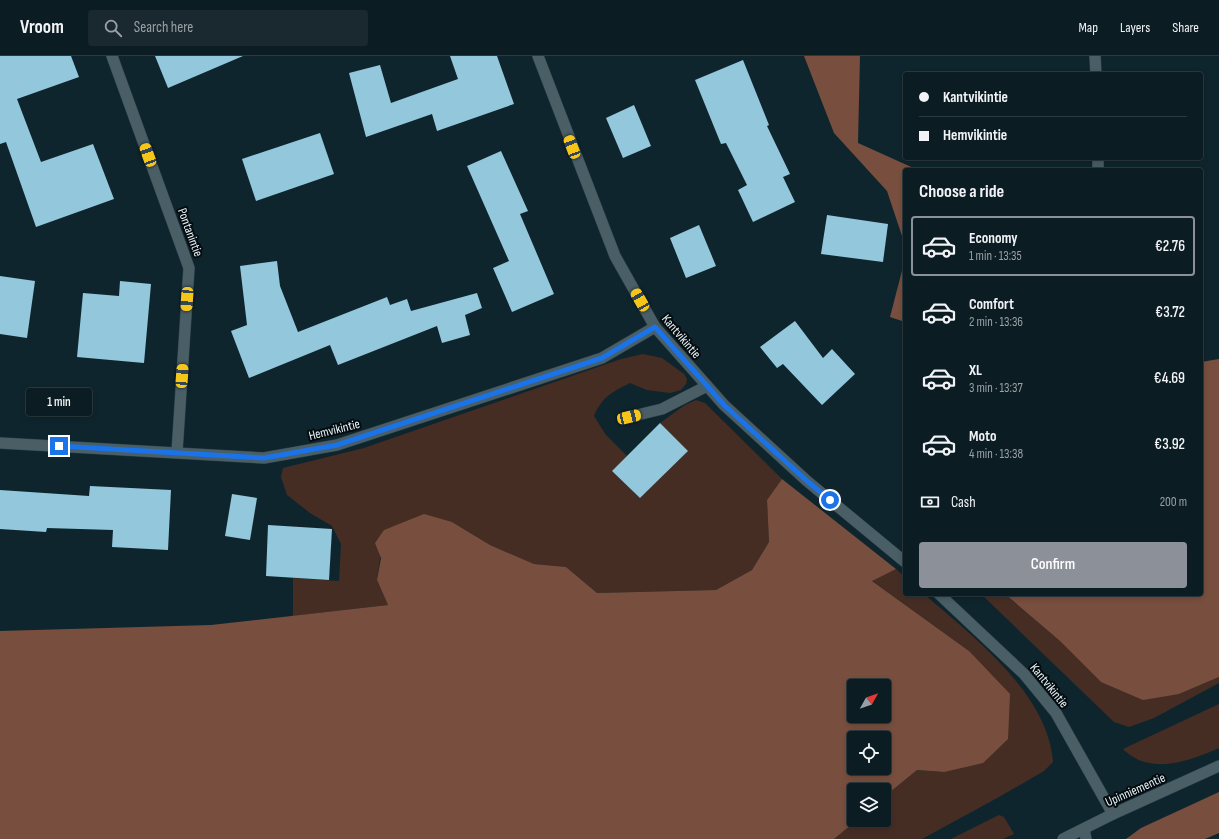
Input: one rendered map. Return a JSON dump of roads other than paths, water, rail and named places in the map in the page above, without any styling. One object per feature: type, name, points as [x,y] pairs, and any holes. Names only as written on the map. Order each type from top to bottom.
[{"type":"street","name":"Pontanintie","points":[[112,56],[189,268],[176,452]]},
{"type":"street","name":"Kantvikintie","points":[[538,56],[615,256],[655,327],[724,405],[807,481],[903,556]]},
{"type":"street","points":[[1095,56],[1096,72]]},
{"type":"street","name":"Hemvikintie","points":[[0,443],[264,458],[337,445],[602,358],[655,327]]},
{"type":"street","points":[[629,417],[662,409],[707,386]]},
{"type":"street","name":"Kantvikintie","points":[[941,596],[1024,674],[1056,713],[1113,814]]},
{"type":"street","name":"Upinniementie","points":[[1063,839],[1085,834],[1113,814],[1219,766]]}]
